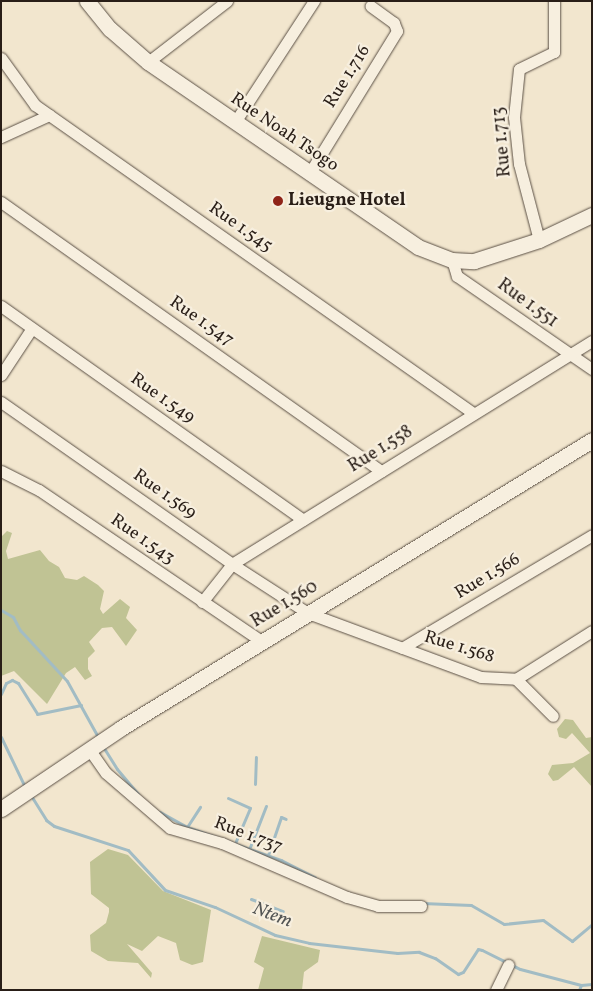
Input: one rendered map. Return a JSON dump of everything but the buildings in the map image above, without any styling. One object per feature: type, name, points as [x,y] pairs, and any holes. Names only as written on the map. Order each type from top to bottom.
[{"type":"main road","name":"Rue Noah Tsogo","points":[[92,3],[110,29],[148,62],[309,174],[418,246],[452,260],[474,261],[539,240],[592,215]]},
{"type":"main road","name":"Rue 1.560","points":[[1,809],[89,749],[261,641],[592,440]]},
{"type":"street","points":[[148,62],[227,1]]},
{"type":"street","points":[[235,122],[314,1]]},
{"type":"street","name":"Rue 1.713","points":[[539,240],[519,164],[514,117],[519,68],[554,52],[554,1]]},
{"type":"street","name":"Rue 1.716","points":[[309,174],[397,31],[394,23],[371,6]]},
{"type":"street","name":"Rue 1.545","points":[[1,58],[24,93],[49,115],[473,413]]},
{"type":"street","points":[[1,137],[49,115]]},
{"type":"street","name":"Rue 1.547","points":[[1,202],[381,471]]},
{"type":"street","name":"Rue 1.551","points":[[452,260],[457,276],[568,355],[592,369]]},
{"type":"street","name":"Rue 1.549","points":[[1,306],[303,520]]},
{"type":"street","points":[[1,375],[32,328]]},
{"type":"street","name":"Rue 1.558","points":[[202,602],[232,564],[592,340]]},
{"type":"street","name":"Rue 1.569","points":[[1,402],[232,564],[308,613]]},
{"type":"street","name":"Rue 1.543","points":[[1,471],[39,490],[261,641]]},
{"type":"street","name":"Rue 1.566","points":[[402,648],[592,535]]},
{"type":"street","name":"Rue 1.568","points":[[308,613],[481,677],[516,678]]},
{"type":"street","points":[[553,716],[516,678],[592,631]]},
{"type":"street","name":"Rue 1.737","points":[[89,749],[106,773],[170,828],[222,843],[347,897],[378,906],[421,906]]},
{"type":"street","points":[[496,990],[508,966]]},
{"type":"green space","points":[[7,531],[12,533],[6,551],[8,559],[40,550],[49,561],[59,567],[65,578],[77,580],[84,576],[104,591],[100,609],[103,614],[120,599],[130,607],[126,618],[137,630],[126,646],[112,627],[102,628],[89,642],[95,651],[88,658],[88,669],[92,676],[85,680],[75,667],[66,673],[47,704],[14,671],[1,676],[1,537]]},
{"type":"green space","points":[[565,719],[573,720],[586,738],[592,737],[592,787],[574,767],[558,780],[553,781],[548,774],[552,765],[573,763],[590,753],[572,733],[566,739],[559,737],[557,729]]},
{"type":"green space","points":[[108,849],[128,855],[163,891],[211,910],[203,962],[192,965],[180,960],[176,943],[158,936],[142,951],[127,944],[152,973],[151,978],[138,963],[108,961],[91,951],[90,935],[106,923],[109,908],[91,894],[90,862]]},
{"type":"green space","points":[[262,936],[320,950],[318,962],[304,972],[302,990],[258,990],[264,968],[254,962]]},
{"type":"waterway","points":[[1,610],[13,617],[20,630],[67,681],[98,737]]},
{"type":"waterway","points":[[1,694],[6,683],[12,680],[18,683],[37,714],[81,705]]},
{"type":"waterway","name":"Ntem","points":[[1,737],[25,787]]},
{"type":"waterway","points":[[102,745],[117,769],[138,794]]},
{"type":"waterway","points":[[255,784],[256,757]]},
{"type":"waterway","name":"Ntem","points":[[30,794],[46,820],[54,826],[128,850],[165,890],[215,907],[275,935],[309,943],[397,953],[419,952],[435,958],[458,974],[463,972],[478,949],[520,969],[581,985],[579,990]]},
{"type":"waterway","points":[[228,798],[250,808],[236,841]]},
{"type":"waterway","points":[[250,847],[266,806]]},
{"type":"waterway","points":[[187,827],[200,807]]},
{"type":"waterway","points":[[160,812],[187,827],[281,860],[315,877]]},
{"type":"waterway","points":[[268,855],[281,817],[286,819]]},
{"type":"waterway","points":[[251,899],[283,911]]},
{"type":"waterway","points":[[422,903],[471,905],[504,924],[543,920],[572,941],[592,924]]},
{"type":"waterway","points":[[581,985],[592,984]]},
{"type":"place","name":"Lieugne Hotel","points":[[278,201]]}]
